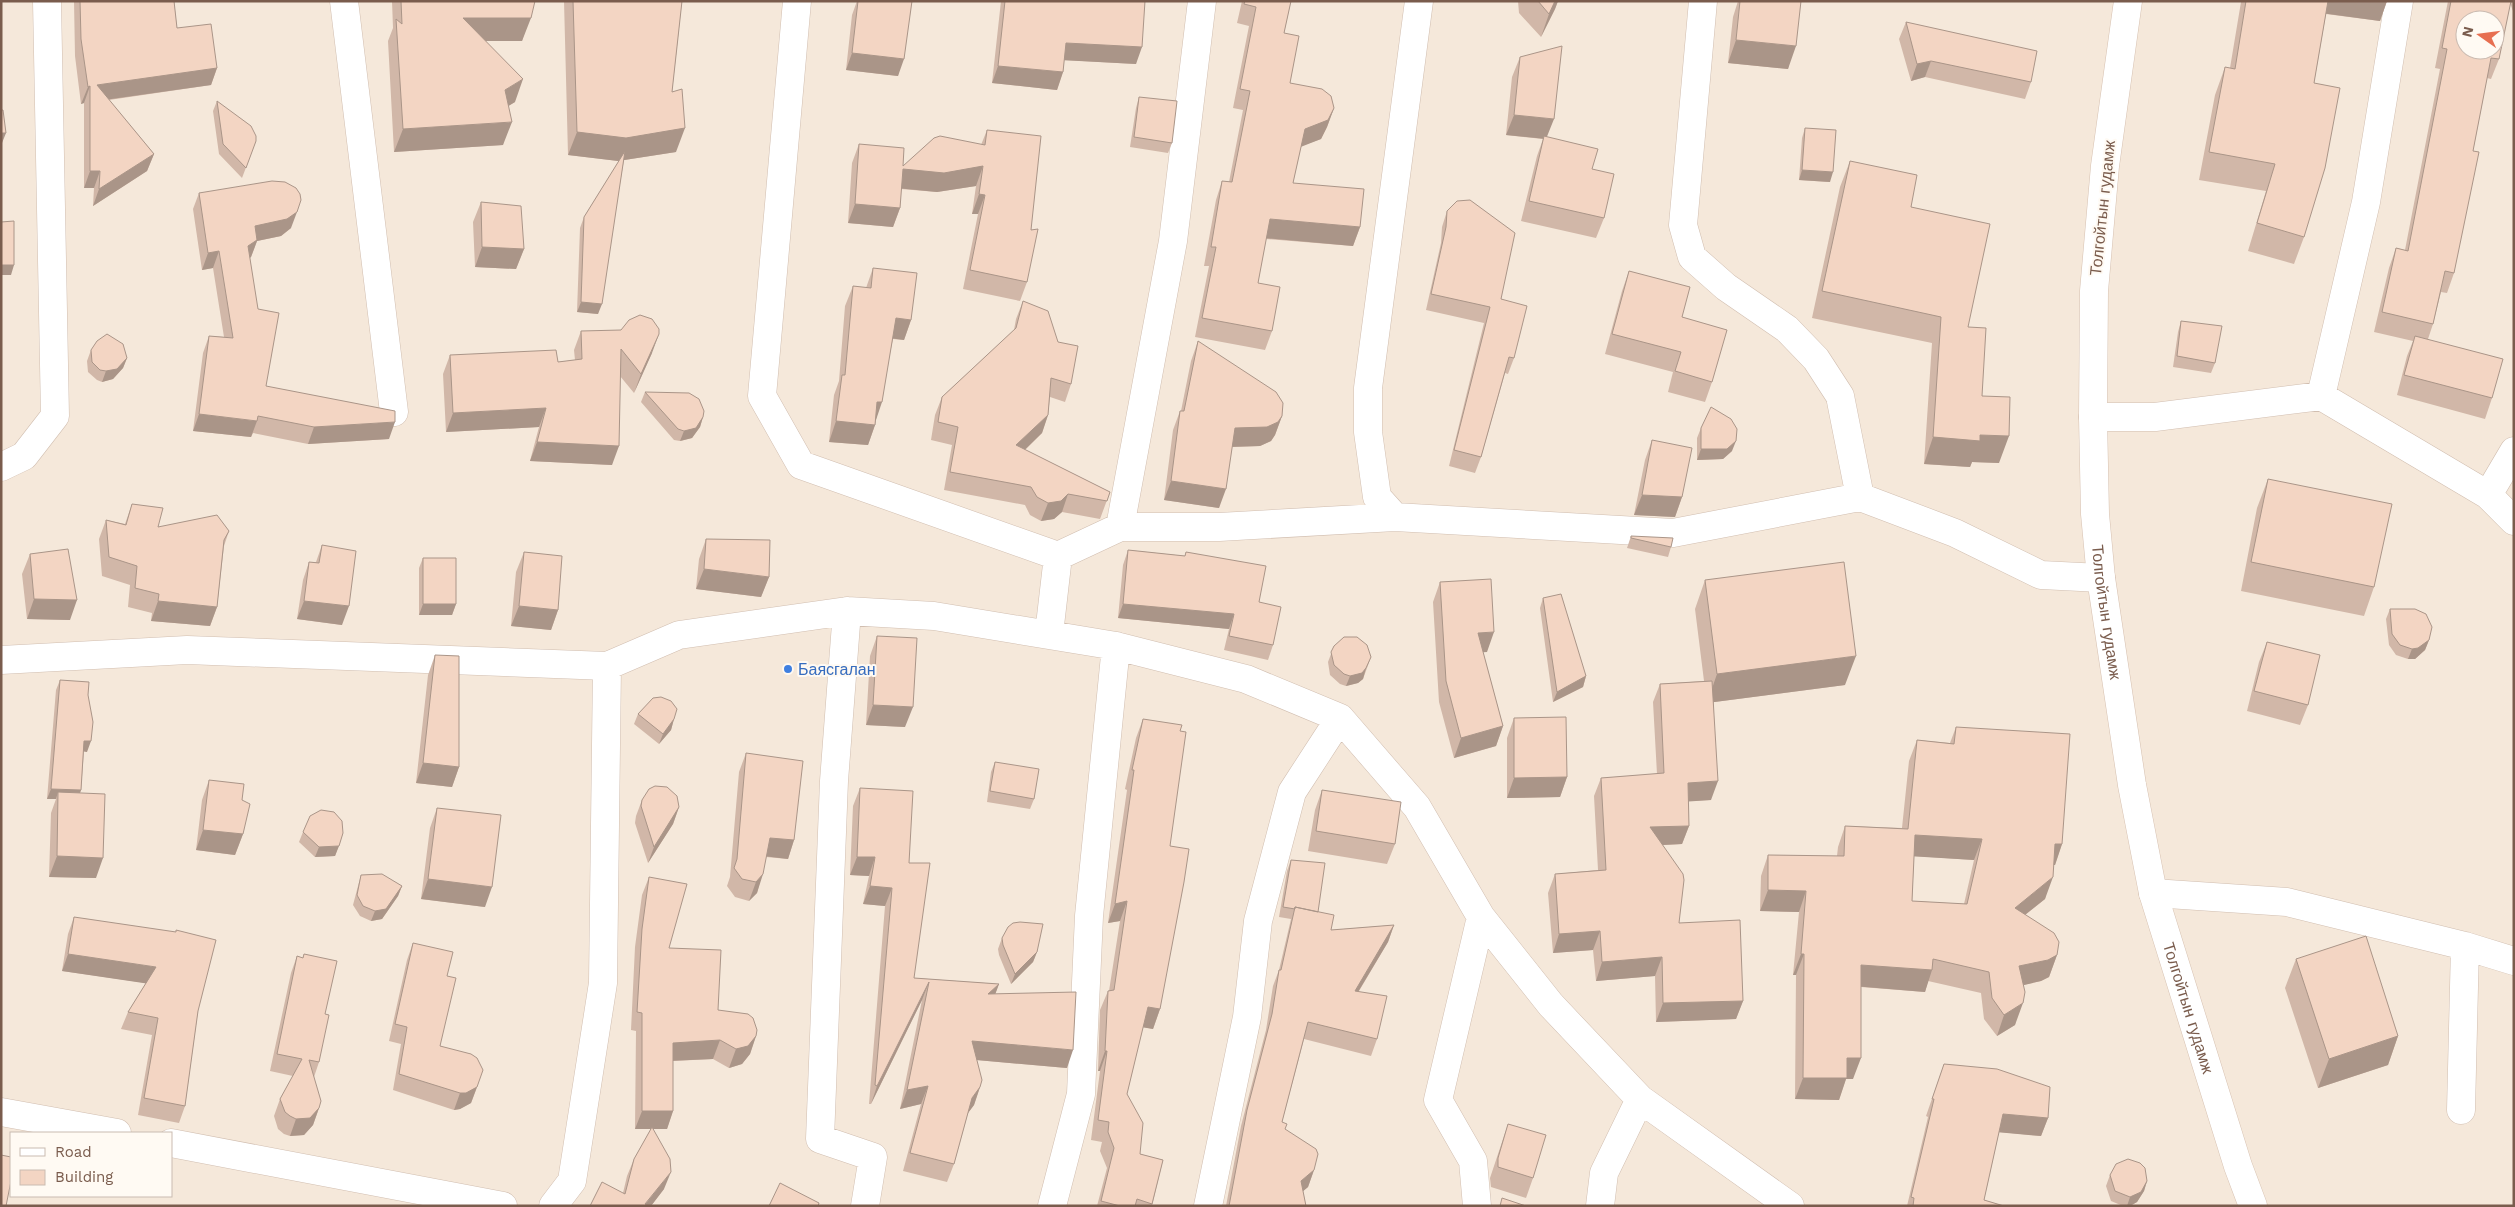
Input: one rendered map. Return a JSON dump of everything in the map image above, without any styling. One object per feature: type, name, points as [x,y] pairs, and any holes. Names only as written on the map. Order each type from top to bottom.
[{"type":"street","points":[[1,467],[24,456],[55,416],[47,1]]},
{"type":"street","points":[[344,1],[394,412]]},
{"type":"street","points":[[797,1],[762,396],[801,464],[1058,556],[1120,527],[1218,527],[1395,517],[1673,533],[1860,497],[1955,532],[2041,575],[2101,578]]},
{"type":"street","points":[[1120,527],[1173,241],[1202,1]]},
{"type":"street","points":[[1395,517],[1377,497],[1368,432],[1368,388],[1419,1]]},
{"type":"street","points":[[1704,1],[1683,225],[1692,257],[1726,287],[1787,329],[1816,359],[1840,396],[1860,497]]},
{"type":"street","name":"Толгойтын гудамж","points":[[2128,1],[2104,185],[2094,292],[2092,417],[2095,514],[2101,578],[2132,785],[2153,893],[2238,1166],[2253,1206]]},
{"type":"street","points":[[2321,396],[2366,202],[2399,1]]},
{"type":"street","points":[[2092,417],[2155,417],[2321,396],[2488,495],[2514,521]]},
{"type":"street","points":[[2488,495],[2514,451]]},
{"type":"street","points":[[1049,634],[1058,556]]},
{"type":"street","points":[[847,611],[834,781],[820,1139],[873,1157],[865,1206]]},
{"type":"street","points":[[1,660],[187,650],[607,666],[679,635],[847,611],[934,616],[1049,634],[1116,646],[1246,679],[1340,718],[1417,807],[1481,917],[1551,1005],[1640,1098],[1764,1197],[1790,1206]]},
{"type":"street","points":[[1052,1206],[1081,1094],[1089,916],[1116,646]]},
{"type":"street","points":[[553,1206],[572,1181],[603,983],[607,666]]},
{"type":"street","points":[[1208,1206],[1247,1017],[1258,921],[1292,792],[1340,718]]},
{"type":"street","points":[[2153,893],[2287,902],[2465,946],[2514,961]]},
{"type":"street","points":[[1477,1206],[1473,1161],[1438,1100],[1481,917]]},
{"type":"street","points":[[2461,1110],[2465,946]]},
{"type":"street","points":[[1600,1206],[1604,1173],[1640,1098]]},
{"type":"street","points":[[1,1112],[111,1132]]},
{"type":"street","points":[[172,1144],[504,1206]]},
{"type":"shaded area","points":[[1,1],[2514,1],[2514,1206],[1,1206]]},
{"type":"building","points":[[80,1],[174,1],[177,28],[211,24],[217,68],[97,85],[154,154],[99,189],[100,171],[90,171],[90,86],[88,87],[81,39]]},
{"type":"building","points":[[401,1],[535,1],[531,18],[463,18],[523,79],[505,90],[512,122],[403,129],[396,19],[402,24]]},
{"type":"building","points":[[573,1],[682,1],[672,92],[682,89],[685,128],[626,138],[577,132]]},
{"type":"building","points":[[858,1],[912,1],[904,59],[852,53]]},
{"type":"building","points":[[1005,1],[1145,1],[1142,47],[1066,43],[1063,72],[998,66]]},
{"type":"building","points":[[1245,1],[1291,1],[1284,33],[1299,36],[1290,83],[1322,89],[1331,96],[1334,108],[1328,120],[1305,129],[1293,183],[1364,189],[1360,227],[1270,219],[1258,283],[1280,287],[1272,331],[1202,318],[1216,247],[1211,247],[1222,181],[1232,182],[1250,91],[1240,89],[1256,7],[1244,4]]},
{"type":"building","points":[[1538,1],[1555,1],[1549,14]]},
{"type":"building","points":[[1740,1],[1801,1],[1796,46],[1736,40]]},
{"type":"building","points":[[2246,1],[2328,1],[2314,83],[2340,88],[2325,168],[2304,237],[2257,223],[2275,164],[2209,152],[2225,67],[2235,69]]},
{"type":"building","points":[[2451,1],[2511,1],[2505,30],[2505,10],[2455,10],[2455,60],[2491,60],[2473,151],[2479,152],[2454,273],[2445,271],[2433,324],[2382,312],[2396,248],[2408,251],[2447,49],[2442,48]]},
{"type":"building","points":[[1906,22],[2037,51],[2031,82],[1931,61],[1917,64]]},
{"type":"building","points":[[1562,46],[1554,119],[1514,115],[1520,57]]},
{"type":"building","points":[[1139,97],[1177,101],[1172,143],[1134,137]]},
{"type":"building","points":[[217,101],[251,126],[256,136],[246,168],[223,144]]},
{"type":"building","points":[[1,110],[3,110],[6,133],[1,133]]},
{"type":"building","points":[[1805,128],[1836,130],[1833,172],[1802,170]]},
{"type":"building","points":[[987,130],[1041,136],[1031,230],[1038,229],[1027,282],[970,270],[985,195],[979,194],[983,166],[944,173],[903,169],[900,208],[855,204],[859,144],[904,148],[903,166],[934,138],[940,136],[985,145]]},
{"type":"building","points":[[1544,136],[1598,149],[1592,169],[1614,174],[1604,218],[1529,201]]},
{"type":"building","points":[[625,151],[602,304],[581,302],[584,217]]},
{"type":"building","points":[[1850,161],[1917,175],[1911,207],[1990,224],[1968,327],[1986,328],[1982,396],[2010,397],[2009,436],[1980,435],[1980,441],[1933,437],[1941,317],[1822,291]]},
{"type":"building","points":[[272,181],[285,182],[296,188],[301,200],[297,212],[287,219],[255,226],[257,240],[248,246],[258,309],[279,313],[266,386],[395,411],[395,422],[314,427],[258,416],[257,421],[199,414],[209,336],[233,338],[219,251],[208,253],[199,193]]},
{"type":"building","points":[[1470,200],[1515,233],[1501,299],[1527,306],[1514,358],[1509,357],[1481,457],[1454,450],[1490,307],[1431,294],[1446,227],[1447,211],[1457,201]]},
{"type":"building","points":[[481,202],[521,206],[524,249],[482,247]]},
{"type":"building","points":[[14,221],[14,265],[1,265],[1,222]]},
{"type":"building","points":[[873,268],[917,273],[911,320],[896,318],[882,402],[877,402],[875,425],[836,421],[842,375],[845,375],[853,286],[871,288]]},
{"type":"building","points":[[1629,271],[1690,287],[1682,317],[1727,330],[1712,382],[1675,371],[1681,352],[1612,334]]},
{"type":"building","points":[[1023,301],[1048,311],[1058,342],[1078,346],[1071,384],[1051,378],[1048,415],[1016,445],[1110,492],[1107,501],[1068,494],[1061,501],[1048,503],[1037,497],[1031,487],[950,472],[958,427],[938,422],[942,397],[1016,328]]},
{"type":"building","points":[[640,315],[652,319],[659,329],[659,334],[641,374],[621,349],[619,446],[537,442],[546,408],[453,413],[450,355],[556,350],[558,362],[582,359],[581,331],[621,330],[629,320]]},
{"type":"building","points":[[2181,321],[2222,326],[2215,363],[2177,356]]},
{"type":"building","points":[[107,334],[123,344],[127,358],[117,369],[106,371],[100,370],[92,362],[91,350],[97,341]]},
{"type":"building","points":[[2415,336],[2503,359],[2492,398],[2404,375]]},
{"type":"building","points":[[1198,341],[1276,392],[1283,403],[1282,416],[1278,422],[1267,427],[1235,428],[1226,489],[1171,481],[1180,411],[1184,411]]},
{"type":"building","points":[[645,392],[689,393],[699,399],[704,411],[703,417],[696,428],[684,431],[678,429]]},
{"type":"building","points":[[1711,407],[1731,419],[1737,429],[1736,441],[1727,449],[1701,449],[1701,428]]},
{"type":"building","points":[[1652,440],[1692,448],[1682,497],[1642,495]]},
{"type":"building","points":[[2268,479],[2392,504],[2374,587],[2251,562]]},
{"type":"building","points":[[132,504],[163,508],[158,527],[217,515],[229,531],[224,540],[217,607],[158,601],[159,594],[135,588],[137,566],[109,557],[106,520],[126,525]]},
{"type":"building","points":[[1631,536],[1673,538],[1671,547],[1631,538]]},
{"type":"building","points":[[706,539],[770,540],[769,577],[704,569]]},
{"type":"building","points":[[322,545],[356,551],[349,606],[304,601],[309,562],[319,563]]},
{"type":"building","points":[[68,549],[77,600],[34,599],[30,554]]},
{"type":"building","points":[[1128,550],[1185,556],[1186,552],[1266,566],[1259,602],[1281,607],[1273,645],[1229,636],[1234,614],[1123,604]]},
{"type":"building","points":[[524,552],[562,556],[558,610],[519,606]]},
{"type":"building","points":[[423,558],[456,558],[456,604],[423,604]]},
{"type":"building","points":[[1844,562],[1856,656],[1717,674],[1705,580]]},
{"type":"building","points":[[1491,579],[1494,632],[1478,633],[1503,726],[1461,738],[1446,681],[1440,582]]},
{"type":"building","points":[[1561,594],[1586,676],[1557,692],[1543,598]]},
{"type":"building","points":[[2390,609],[2415,609],[2426,614],[2432,627],[2429,640],[2418,648],[2412,649],[2400,645],[2392,634]]},
{"type":"building","points":[[877,636],[917,638],[913,707],[873,705]]},
{"type":"building","points":[[1344,637],[1357,637],[1367,645],[1371,657],[1362,673],[1350,676],[1344,674],[1334,665],[1331,652],[1334,646]]},
{"type":"building","points":[[2267,642],[2320,655],[2308,705],[2254,691]]},
{"type":"building","points":[[435,655],[459,656],[459,767],[423,763]]},
{"type":"building","points":[[60,680],[89,682],[88,695],[93,722],[91,741],[84,741],[81,790],[51,789]]},
{"type":"building","points":[[1712,681],[1718,781],[1688,783],[1689,826],[1650,827],[1683,874],[1679,923],[1740,920],[1743,1001],[1663,1003],[1662,957],[1602,962],[1600,931],[1559,934],[1555,874],[1606,870],[1601,778],[1664,773],[1660,684]]},
{"type":"building","points":[[661,697],[671,701],[677,709],[674,719],[663,734],[638,714],[653,698]]},
{"type":"building","points":[[1566,717],[1567,777],[1514,778],[1514,718]]},
{"type":"building","points":[[1143,719],[1182,725],[1180,731],[1186,732],[1170,846],[1189,849],[1160,1009],[1148,1007],[1127,1094],[1143,1123],[1140,1154],[1163,1160],[1152,1204],[1137,1199],[1135,1206],[1120,1206],[1101,1201],[1114,1148],[1108,1132],[1109,1122],[1098,1120],[1107,1051],[1105,1051],[1108,991],[1114,990],[1127,901],[1115,904],[1134,770],[1132,770]]},
{"type":"building","points":[[1956,727],[2070,734],[2062,844],[2055,844],[2053,877],[2015,908],[2054,933],[2059,942],[2057,955],[2048,960],[2019,966],[2025,992],[2023,1003],[2004,1015],[1992,998],[1989,972],[1933,959],[1932,970],[1861,965],[1861,1058],[1847,1058],[1847,1078],[1803,1078],[1804,954],[1801,954],[1806,891],[1768,890],[1768,855],[1844,856],[1845,826],[1908,829],[1917,740],[1954,744]],"holes":[[[1915,835],[1982,839],[1967,904],[1912,901]]]},
{"type":"building","points":[[746,753],[803,761],[794,840],[770,838],[763,874],[756,882],[742,879],[734,868],[737,859]]},
{"type":"building","points":[[995,762],[1039,769],[1034,799],[990,791]]},
{"type":"building","points":[[209,780],[244,784],[242,800],[250,804],[243,834],[203,830]]},
{"type":"building","points":[[655,786],[667,787],[677,796],[679,807],[654,847],[641,806],[642,800],[649,789]]},
{"type":"building","points":[[860,788],[913,791],[909,863],[930,863],[914,978],[999,984],[988,994],[1076,992],[1073,1050],[972,1041],[982,1080],[980,1087],[972,1098],[954,1164],[910,1153],[928,1086],[907,1090],[929,982],[877,1086],[875,1085],[892,888],[870,886],[875,857],[857,857]]},
{"type":"building","points":[[1322,790],[1401,802],[1395,844],[1316,831]]},
{"type":"building","points":[[58,792],[105,794],[103,858],[57,856]]},
{"type":"building","points":[[437,808],[501,815],[492,887],[428,879]]},
{"type":"building","points":[[321,810],[334,812],[342,821],[343,833],[339,846],[319,847],[303,832],[310,816]]},
{"type":"building","points":[[1291,860],[1325,863],[1318,912],[1295,907],[1295,909],[1283,907]]},
{"type":"building","points":[[382,874],[402,886],[386,909],[375,911],[363,906],[357,895],[361,875]]},
{"type":"building","points":[[649,877],[687,884],[669,948],[721,950],[718,1010],[748,1014],[753,1018],[757,1030],[756,1036],[748,1046],[736,1049],[720,1040],[673,1043],[673,1111],[642,1111],[642,1013],[637,1012],[642,929]]},
{"type":"building","points":[[1295,907],[1334,915],[1331,930],[1394,925],[1355,991],[1387,996],[1377,1039],[1308,1022],[1282,1122],[1287,1124],[1285,1129],[1316,1149],[1318,1154],[1314,1170],[1301,1181],[1306,1206],[1229,1206],[1247,1110],[1272,1014],[1279,970],[1281,970]]},
{"type":"building","points":[[74,917],[176,932],[176,930],[216,940],[198,1011],[185,1106],[144,1098],[158,1018],[128,1012],[156,967],[68,954]]},
{"type":"building","points":[[1013,923],[1043,924],[1037,952],[1015,974],[1002,938],[1008,927]]},
{"type":"building","points":[[2366,936],[2398,1036],[2329,1059],[2296,959]]},
{"type":"building","points":[[413,943],[453,952],[447,976],[456,978],[440,1046],[471,1054],[477,1058],[483,1070],[477,1087],[466,1093],[460,1093],[399,1074],[407,1027],[395,1024]]},
{"type":"building","points":[[304,954],[337,961],[325,1014],[329,1015],[319,1062],[309,1060],[321,1101],[319,1108],[310,1118],[296,1119],[285,1112],[280,1099],[302,1059],[277,1054],[297,956],[303,958]]},
{"type":"building","points":[[1944,1064],[1997,1069],[2050,1087],[2048,1118],[2003,1114],[1984,1200],[2004,1206],[1913,1206],[1914,1198],[1911,1197],[1934,1099],[1932,1099]]},
{"type":"building","points":[[1508,1124],[1546,1135],[1533,1178],[1498,1167],[1498,1158]]},
{"type":"building","points":[[652,1127],[670,1159],[671,1172],[645,1204],[648,1206],[590,1206],[602,1182],[625,1194],[634,1159]]},
{"type":"building","points":[[1,1155],[10,1157],[10,1186],[6,1206],[1,1206]]},
{"type":"building","points":[[2128,1159],[2140,1163],[2145,1168],[2147,1181],[2141,1192],[2130,1197],[2115,1191],[2110,1175],[2116,1164]]},
{"type":"building","points":[[780,1183],[819,1203],[818,1206],[769,1206]]},
{"type":"building","points":[[1502,1198],[1526,1206],[1500,1206]]},
{"type":"place","name":"Баясгалан","points":[[788,669]]}]
